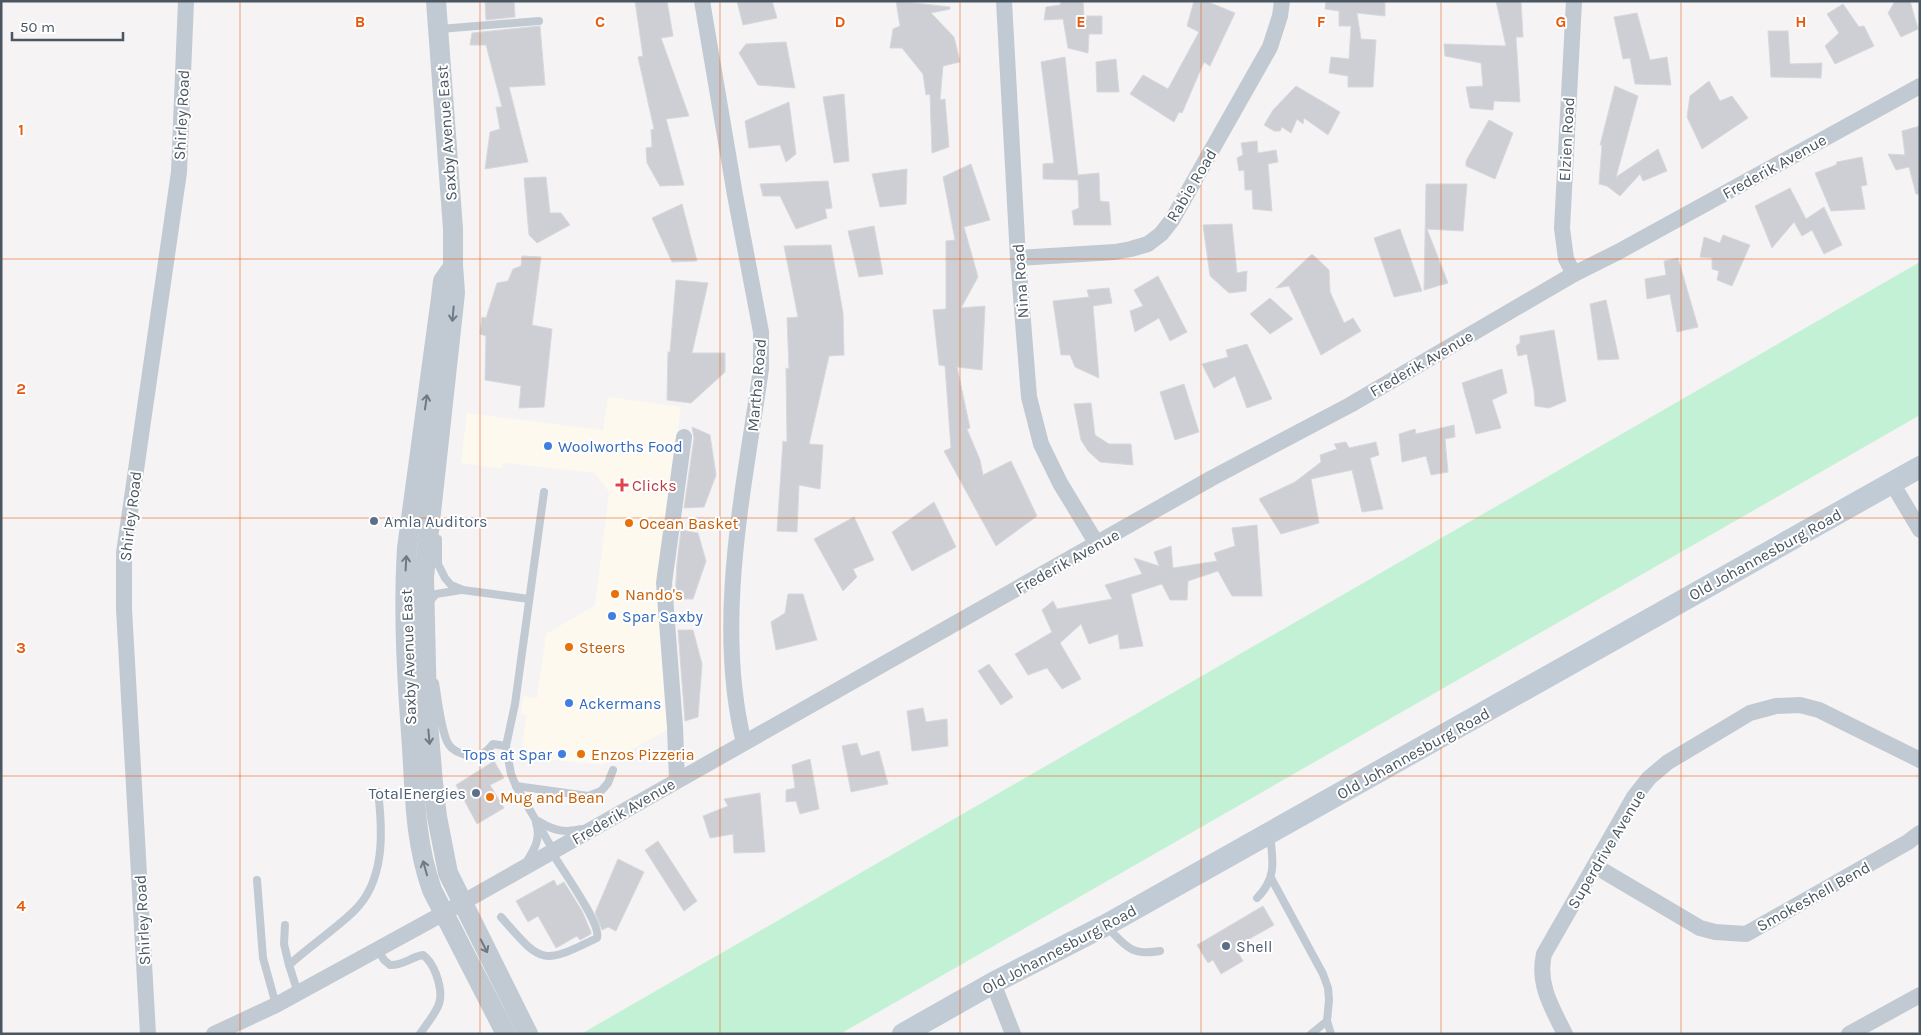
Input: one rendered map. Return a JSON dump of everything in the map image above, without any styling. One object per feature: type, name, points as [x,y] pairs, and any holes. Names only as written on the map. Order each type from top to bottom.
[{"type":"main road","name":"Old Johannesburg Road","points":[[903,1034],[993,983],[1106,925],[1920,467]]},
{"type":"street","name":"Shirley Road","points":[[148,1034],[124,609],[124,553],[179,172],[186,1]]},
{"type":"street","name":"Saxby Avenue East","points":[[436,1],[456,293],[424,577],[427,710],[437,817],[448,873],[528,1034]]},
{"type":"street","name":"Martha Road","points":[[702,1],[734,195],[761,332],[762,347],[731,583],[737,709],[744,742]]},
{"type":"street","name":"Nina Road","points":[[1004,1],[1018,258],[1031,410],[1041,444],[1060,484],[1098,544]]},
{"type":"street","name":"Rabie Road","points":[[1018,258],[1114,252],[1148,244],[1161,234],[1172,220],[1270,47],[1280,16],[1282,1]]},
{"type":"street","name":"Elzien Road","points":[[1574,1],[1562,228],[1566,259],[1574,274]]},
{"type":"street","name":"Frederik Avenue","points":[[214,1034],[276,1005],[378,950],[1212,478],[1350,405],[1574,274],[1618,252],[1920,86]]},
{"type":"street","name":"Saxby Avenue East","points":[[453,265],[444,282],[441,298],[412,501],[404,590],[406,669],[417,831],[423,865],[432,890],[506,1034]]},
{"type":"street","points":[[677,780],[664,583],[684,437]]},
{"type":"street","points":[[1892,482],[1920,530]]},
{"type":"street","name":"Superdrive Avenue","points":[[1564,1034],[1545,993],[1541,968],[1544,954],[1634,797],[1649,778],[1668,762],[1750,713],[1776,706],[1800,706],[1819,710],[1920,760]]},
{"type":"street","name":"Smokeshell Bend","points":[[1595,866],[1700,928],[1715,932],[1746,934],[1908,842],[1920,833]]},
{"type":"street","points":[[993,983],[1013,1034]]},
{"type":"street","points":[[1849,1034],[1920,994]]},
{"type":"lane","points":[[438,29],[539,21]]},
{"type":"lane","points":[[437,457],[439,470],[438,564],[445,578],[451,585],[463,590],[529,599]]},
{"type":"lane","points":[[501,917],[531,950],[544,956],[554,957],[597,938],[598,931],[585,905],[516,786],[511,774],[506,746],[515,704],[544,492]]},
{"type":"lane","points":[[424,611],[431,598],[436,594],[463,590]]},
{"type":"lane","points":[[425,660],[434,682],[449,746],[455,751],[474,757],[486,753],[493,744],[506,746]]},
{"type":"lane","points":[[516,786],[588,796],[601,791],[608,783],[613,770]]},
{"type":"lane","points":[[289,965],[355,910],[366,896],[374,880],[379,860],[381,836],[378,792]]},
{"type":"lane","points":[[535,818],[549,828],[562,831],[600,825]]},
{"type":"lane","points":[[522,869],[536,844],[538,828],[535,818]]},
{"type":"lane","points":[[1257,898],[1267,889],[1274,868],[1270,833]]},
{"type":"lane","points":[[1271,878],[1323,974],[1328,988],[1327,1021],[1331,1034]]},
{"type":"lane","points":[[257,880],[263,958],[276,1005]]},
{"type":"lane","points":[[285,925],[284,944],[298,993]]},
{"type":"lane","points":[[1106,925],[1130,950],[1144,954],[1160,951]]},
{"type":"lane","points":[[378,950],[384,960],[390,965],[395,966],[423,955],[433,965],[442,996],[438,1006],[420,1034]]},
{"type":"lane","points":[[1312,1034],[1327,1021]]},
{"type":"shaded area","points":[[608,397],[681,407],[657,577],[667,730],[603,765],[521,757],[526,715],[521,714],[523,696],[537,698],[546,634],[595,605],[609,492],[595,473],[503,463],[502,469],[461,463],[467,413],[603,430]]},
{"type":"green space","points":[[1920,262],[1920,415],[840,1034],[581,1034]]},
{"type":"building","points":[[485,1],[514,1],[515,17],[486,20]]},
{"type":"building","points":[[635,1],[667,1],[673,36],[661,38],[689,116],[666,119],[684,185],[660,186],[647,163],[646,148],[652,147],[651,130],[654,129],[638,57],[643,56]]},
{"type":"building","points":[[737,1],[772,1],[777,18],[743,25]]},
{"type":"building","points":[[896,1],[950,7],[950,9],[931,13],[954,37],[960,62],[943,66],[940,100],[945,99],[949,147],[932,153],[930,94],[926,95],[923,74],[902,48],[890,48],[893,29],[900,26]]},
{"type":"building","points":[[1061,1],[1083,1],[1084,16],[1102,16],[1102,34],[1089,34],[1088,53],[1068,48],[1063,19],[1044,20],[1046,7],[1060,5]]},
{"type":"building","points":[[1194,1],[1206,1],[1235,13],[1210,66],[1204,62],[1182,113],[1179,112],[1174,122],[1130,94],[1143,75],[1168,89],[1199,32],[1187,26]]},
{"type":"building","points":[[1326,1],[1385,1],[1385,16],[1357,13],[1361,39],[1376,40],[1373,87],[1348,87],[1348,76],[1329,73],[1331,57],[1349,59],[1351,26],[1339,26],[1339,11],[1325,9]]},
{"type":"building","points":[[1496,1],[1521,1],[1523,37],[1516,37],[1520,102],[1494,101],[1493,110],[1470,108],[1466,87],[1483,86],[1481,63],[1445,56],[1444,44],[1506,46]]},
{"type":"building","points":[[1895,1],[1910,1],[1918,29],[1901,37],[1888,13]]},
{"type":"building","points":[[1843,4],[1859,27],[1864,26],[1874,46],[1835,64],[1825,46],[1839,33],[1827,14]]},
{"type":"building","points":[[1637,13],[1650,60],[1667,57],[1671,85],[1635,84],[1630,58],[1623,59],[1614,17]]},
{"type":"building","points":[[540,26],[545,85],[509,87],[528,162],[485,169],[490,132],[500,129],[496,107],[502,107],[486,45],[470,45],[472,33]]},
{"type":"building","points":[[1768,31],[1788,31],[1790,64],[1822,63],[1821,78],[1771,77]]},
{"type":"building","points":[[786,42],[795,88],[758,85],[739,53],[746,44]]},
{"type":"building","points":[[1065,57],[1078,175],[1099,173],[1100,201],[1109,202],[1111,225],[1074,225],[1072,211],[1079,208],[1078,180],[1043,179],[1043,164],[1054,163],[1041,62]]},
{"type":"building","points":[[1116,59],[1119,92],[1097,92],[1096,62]]},
{"type":"building","points":[[1709,81],[1720,101],[1732,96],[1748,118],[1702,149],[1687,117],[1690,96]]},
{"type":"building","points":[[1296,86],[1340,112],[1328,135],[1304,118],[1303,124],[1297,119],[1291,133],[1282,127],[1280,131],[1274,131],[1264,125],[1273,110]]},
{"type":"building","points":[[1615,86],[1638,96],[1616,177],[1658,149],[1667,171],[1643,181],[1640,174],[1620,196],[1607,186],[1599,184],[1602,145],[1600,145]]},
{"type":"building","points":[[844,94],[849,161],[834,163],[823,97]]},
{"type":"building","points":[[789,102],[796,154],[786,162],[780,145],[749,148],[745,121]]},
{"type":"building","points":[[1489,120],[1513,133],[1495,179],[1466,166],[1466,161]]},
{"type":"building","points":[[1920,126],[1920,194],[1916,194],[1909,167],[1896,170],[1888,154],[1905,155],[1902,131]]},
{"type":"building","points":[[1257,141],[1258,153],[1276,150],[1278,162],[1268,164],[1272,211],[1253,209],[1252,190],[1245,190],[1244,170],[1239,171],[1237,158],[1243,155],[1241,143]]},
{"type":"building","points":[[1862,157],[1867,185],[1861,186],[1865,209],[1831,211],[1815,173],[1836,165],[1837,162]]},
{"type":"building","points":[[971,164],[990,220],[964,227],[978,277],[961,308],[985,306],[982,370],[957,367],[970,428],[967,429],[980,460],[983,475],[1011,461],[1037,516],[996,546],[944,451],[951,448],[945,366],[939,365],[933,310],[946,309],[946,241],[955,240],[943,177]]},
{"type":"building","points":[[907,169],[906,204],[880,207],[872,174]]},
{"type":"building","points":[[546,177],[550,213],[561,213],[570,225],[537,243],[529,235],[524,178]]},
{"type":"building","points":[[828,181],[832,208],[825,209],[827,218],[796,229],[780,196],[763,196],[760,184]]},
{"type":"building","points":[[1426,184],[1467,184],[1463,231],[1427,229],[1448,283],[1424,290]]},
{"type":"building","points":[[1790,188],[1806,219],[1824,207],[1842,245],[1824,254],[1812,230],[1802,236],[1794,222],[1772,248],[1755,206]]},
{"type":"building","points":[[682,204],[697,261],[672,262],[652,218]]},
{"type":"building","points":[[1232,224],[1237,273],[1247,271],[1246,291],[1229,293],[1210,276],[1203,225]]},
{"type":"building","points":[[874,226],[883,274],[859,277],[848,231]]},
{"type":"building","points":[[1400,229],[1422,291],[1394,297],[1374,238]]},
{"type":"building","points":[[1723,235],[1750,245],[1732,286],[1717,280],[1719,271],[1712,269],[1712,258],[1700,257],[1704,237],[1720,243]]},
{"type":"building","points":[[831,245],[843,313],[844,355],[829,356],[809,444],[823,445],[820,489],[799,485],[797,532],[777,531],[783,441],[787,442],[786,368],[789,369],[787,318],[798,317],[784,246]]},
{"type":"building","points":[[1312,254],[1329,270],[1330,292],[1344,323],[1353,318],[1361,331],[1321,355],[1289,286],[1276,288]]},
{"type":"building","points":[[522,256],[541,257],[532,325],[552,329],[544,407],[519,408],[521,386],[485,380],[486,336],[480,334],[482,317],[486,318],[497,283],[508,281],[513,269],[521,266]]},
{"type":"building","points":[[1678,258],[1698,327],[1677,332],[1670,294],[1647,299],[1645,279],[1666,275],[1664,261]]},
{"type":"building","points":[[1158,276],[1187,332],[1170,341],[1159,318],[1135,332],[1130,311],[1143,306],[1134,290]]},
{"type":"building","points":[[676,280],[708,283],[692,353],[725,353],[725,372],[691,403],[667,400],[668,352],[670,352]]},
{"type":"building","points":[[1109,288],[1112,303],[1093,306],[1099,378],[1075,367],[1070,355],[1061,355],[1053,301],[1089,297],[1087,290]]},
{"type":"building","points":[[1270,298],[1293,319],[1270,334],[1250,314]]},
{"type":"building","points":[[1606,300],[1619,359],[1598,360],[1590,304]]},
{"type":"building","points":[[1554,330],[1566,401],[1549,408],[1535,406],[1527,354],[1518,356],[1516,346],[1520,343],[1520,336]]},
{"type":"building","points":[[1247,344],[1272,399],[1247,408],[1235,376],[1214,388],[1202,364],[1228,357],[1226,350]]},
{"type":"building","points":[[1502,369],[1507,393],[1492,400],[1501,428],[1476,434],[1462,383]]},
{"type":"building","points":[[1184,384],[1199,432],[1175,440],[1160,392]]},
{"type":"building","points":[[1091,403],[1095,435],[1109,444],[1131,444],[1133,465],[1100,462],[1088,451],[1081,440],[1074,404]]},
{"type":"building","points":[[1454,425],[1455,437],[1445,439],[1448,472],[1431,475],[1426,456],[1402,462],[1399,434],[1415,429],[1416,434]]},
{"type":"building","points":[[692,427],[710,435],[716,475],[704,507],[684,508],[694,438]]},
{"type":"building","points":[[1346,442],[1349,448],[1376,442],[1379,455],[1370,458],[1383,509],[1362,512],[1352,470],[1311,479],[1319,523],[1281,534],[1259,499],[1295,482],[1321,462],[1320,455],[1337,449],[1334,444]]},
{"type":"building","points":[[934,502],[956,547],[912,571],[892,532]]},
{"type":"building","points":[[854,517],[874,560],[853,569],[857,577],[843,591],[814,539]]},
{"type":"building","points":[[1257,525],[1262,596],[1232,596],[1218,571],[1188,581],[1187,600],[1170,600],[1162,584],[1131,594],[1143,646],[1120,649],[1118,634],[1089,644],[1081,624],[1060,643],[1081,679],[1062,689],[1047,668],[1028,675],[1015,654],[1052,632],[1042,610],[1053,601],[1057,609],[1112,599],[1105,585],[1142,574],[1134,558],[1159,566],[1154,552],[1171,546],[1173,568],[1217,561],[1214,553],[1235,546],[1232,528]]},
{"type":"building","points":[[681,530],[698,533],[706,561],[693,599],[675,599]]},
{"type":"building","points":[[788,594],[803,594],[817,640],[776,650],[771,622],[785,613]]},
{"type":"building","points":[[678,630],[693,630],[702,664],[698,717],[685,721]]},
{"type":"building","points":[[989,664],[1013,697],[1001,705],[978,671]]},
{"type":"building","points":[[923,708],[926,722],[947,719],[948,746],[912,751],[907,711]]},
{"type":"building","points":[[857,743],[861,756],[879,751],[888,784],[851,792],[842,746]]},
{"type":"building","points":[[810,759],[819,809],[800,814],[796,801],[786,802],[786,790],[795,788],[792,765]]},
{"type":"building","points":[[494,761],[504,778],[490,785],[504,808],[477,824],[456,785]]},
{"type":"building","points":[[760,793],[765,852],[734,853],[733,834],[710,838],[703,816],[728,806],[724,799]]},
{"type":"building","points":[[658,841],[697,901],[684,911],[645,850]]},
{"type":"building","points":[[618,859],[644,872],[616,931],[608,927],[602,930],[595,913]]},
{"type":"building","points":[[554,880],[557,886],[564,882],[582,911],[591,932],[591,934],[580,940],[577,936],[556,948],[538,916],[528,922],[516,901]]},
{"type":"building","points":[[1263,906],[1274,925],[1235,947],[1243,961],[1221,974],[1213,960],[1208,963],[1197,945]]},
{"type":"place","name":"Woolworths Food","points":[[548,446]]},
{"type":"place","name":"Clicks","points":[[622,485]]},
{"type":"place","name":"Amla Auditors","points":[[374,521]]},
{"type":"place","name":"Ocean Basket","points":[[629,523]]},
{"type":"place","name":"Nando's","points":[[615,594]]},
{"type":"place","name":"Spar Saxby","points":[[612,616]]},
{"type":"place","name":"Steers","points":[[569,647]]},
{"type":"place","name":"Ackermans","points":[[569,703]]},
{"type":"place","name":"Tops at Spar","points":[[562,754]]},
{"type":"place","name":"Enzos Pizzeria","points":[[581,754]]},
{"type":"place","name":"TotalEnergies","points":[[476,793]]},
{"type":"place","name":"Mug and Bean","points":[[490,797]]},
{"type":"place","name":"Shell","points":[[1226,946]]}]
